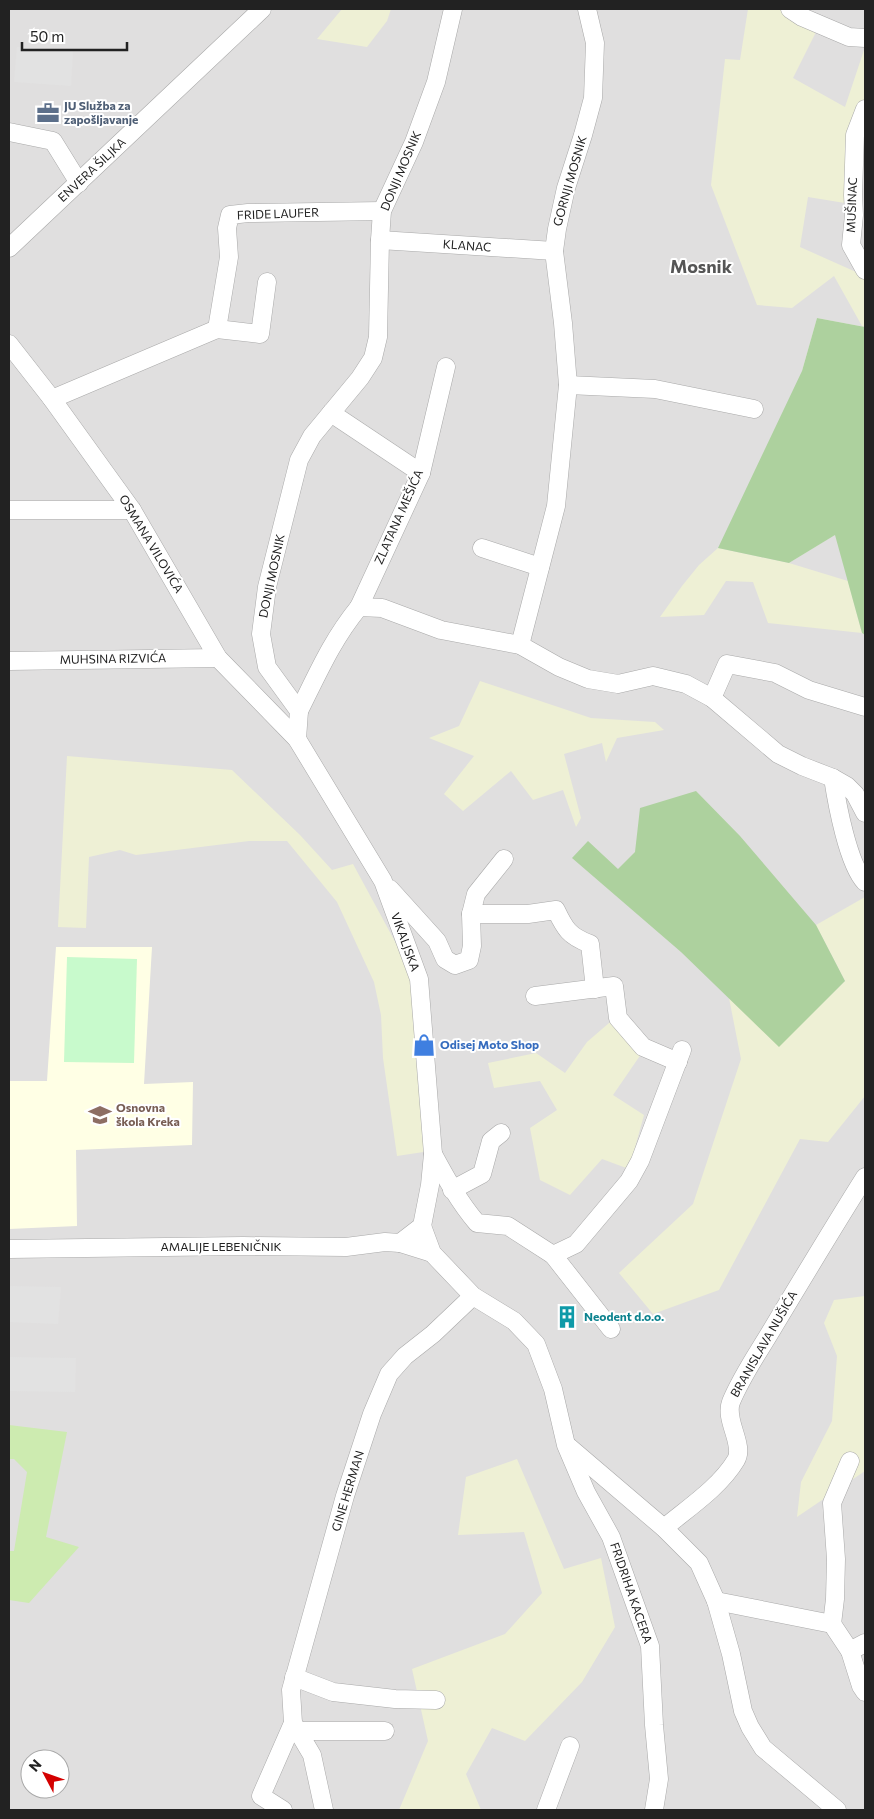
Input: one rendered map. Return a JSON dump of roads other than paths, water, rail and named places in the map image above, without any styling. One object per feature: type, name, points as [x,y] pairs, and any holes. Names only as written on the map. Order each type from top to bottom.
[{"type":"street","name":"ENVERA ŠILJKA","points":[[9,248],[262,9]]},
{"type":"street","name":"DONJI MOSNIK","points":[[299,711],[267,667],[261,634],[267,587],[300,460],[312,436],[360,378],[373,358],[378,337],[382,211],[414,142],[436,82],[453,9]]},
{"type":"street","name":"GORNJI MOSNIK","points":[[520,645],[556,506],[568,385],[554,251],[566,188],[584,135],[593,98],[595,43],[587,9]]},
{"type":"street","points":[[790,9],[802,17],[849,37],[865,38]]},
{"type":"street","name":"MUŠINAC","points":[[865,109],[855,135],[854,215],[850,245],[865,270]]},
{"type":"street","points":[[9,132],[53,141],[79,183]]},
{"type":"street","name":"FRIDE LAUFER","points":[[217,329],[229,257],[227,228],[230,216],[248,213],[382,211]]},
{"type":"street","name":"KLANAC","points":[[380,240],[554,251]]},
{"type":"street","points":[[52,399],[217,329],[260,334],[267,282]]},
{"type":"street","name":"OSMANA VILOVIĆA","points":[[9,344],[52,399],[132,510],[218,658],[297,739]]},
{"type":"street","name":"ZLATANA MEŠIĆA","points":[[299,711],[325,656],[342,627],[359,607],[421,473],[446,367]]},
{"type":"street","points":[[568,385],[655,389],[754,409]]},
{"type":"street","points":[[331,413],[421,473]]},
{"type":"street","points":[[9,510],[132,510]]},
{"type":"street","points":[[482,548],[540,567]]},
{"type":"street","points":[[359,607],[382,608],[441,630],[520,645],[559,667],[588,679],[618,684],[652,676],[686,684],[712,698],[778,754],[847,786],[864,809]]},
{"type":"street","name":"MUHSINA RIZVIĆA","points":[[9,660],[218,658]]},
{"type":"street","points":[[712,698],[727,664],[775,673],[809,690],[865,707]]},
{"type":"street","points":[[297,739],[299,711]]},
{"type":"street","name":"VIKALJSKA","points":[[297,739],[383,881],[436,941],[445,959],[455,966],[468,960],[472,946],[470,914],[476,894],[504,859]]},
{"type":"street","points":[[833,778],[837,806],[846,840],[860,877],[865,882]]},
{"type":"street","name":"VIKALJSKA","points":[[383,881],[418,980],[432,1154],[430,1185],[422,1226]]},
{"type":"street","points":[[470,914],[528,914],[556,910],[563,924],[574,938],[590,944],[595,989]]},
{"type":"street","points":[[535,996],[614,986],[618,1018],[643,1047],[680,1056],[640,1161],[629,1181],[576,1244],[553,1255]]},
{"type":"street","points":[[452,1190],[482,1174],[491,1141],[501,1133]]},
{"type":"street","name":"VIKALJSKA","points":[[432,1154],[452,1190],[477,1223],[508,1226],[553,1255],[611,1329]]},
{"type":"street","name":"BRANISLAVA NUŠIĆA","points":[[664,1528],[724,1477],[738,1458],[737,1442],[731,1424],[730,1404],[819,1250],[865,1177]]},
{"type":"street","points":[[400,1243],[422,1226],[432,1253]]},
{"type":"street","name":"AMALIJE LEBENIČNIK","points":[[9,1249],[243,1246],[346,1247],[385,1242],[400,1243],[432,1253]]},
{"type":"street","name":"FRIDRIHA KACERA","points":[[432,1253],[473,1296],[514,1320],[536,1344],[553,1389],[566,1445],[586,1492],[612,1537],[650,1646],[659,1779],[654,1810]]},
{"type":"street","name":"GINE HERMAN","points":[[324,1810],[312,1755],[296,1727],[291,1690],[345,1496],[372,1414],[389,1374],[405,1356],[433,1334],[473,1296]]},
{"type":"street","points":[[566,1445],[664,1528],[700,1563],[716,1601],[731,1654],[743,1711],[750,1727],[763,1748],[837,1810]]},
{"type":"street","points":[[832,1624],[836,1559],[832,1503],[850,1461]]},
{"type":"street","points":[[716,1601],[832,1624],[858,1647],[861,1686],[865,1692]]},
{"type":"street","points":[[294,1677],[333,1692],[395,1699],[436,1700]]},
{"type":"street","points":[[296,1727],[385,1731]]},
{"type":"street","name":"GINE HERMAN","points":[[283,1810],[261,1796],[296,1727]]},
{"type":"street","points":[[546,1810],[570,1746]]},
{"type":"place","name":"JU Služba za zapošljavanje","points":[[48,113]]},
{"type":"place","name":"Odisej Moto Shop","points":[[424,1045]]},
{"type":"place","name":"Osnovna škola Kreka","points":[[100,1115]]},
{"type":"place","name":"Neodent d.o.o.","points":[[567,1317]]},
{"type":"district","name":"Mosnik","points":[[701,267]]}]
